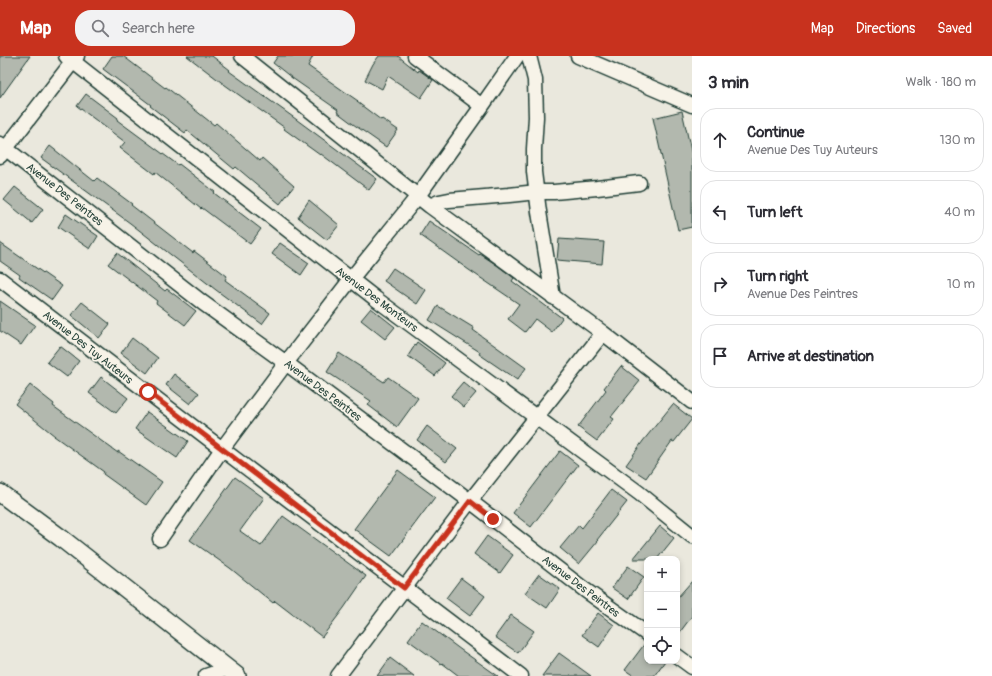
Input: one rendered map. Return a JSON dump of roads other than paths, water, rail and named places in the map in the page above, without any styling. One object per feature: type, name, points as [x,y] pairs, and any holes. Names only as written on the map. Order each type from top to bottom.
[{"type":"street","points":[[242,56],[430,206],[603,333],[692,402]]},
{"type":"street","points":[[415,56],[482,106]]},
{"type":"street","points":[[160,539],[222,449],[286,363],[350,279],[418,196],[516,56]]},
{"type":"street","points":[[529,56],[535,80],[536,117],[534,172],[553,297]]},
{"type":"street","points":[[578,56],[692,105]]},
{"type":"street","points":[[2,150],[72,58]]},
{"type":"street","name":"Avenue Des Monteurs","points":[[72,58],[376,300],[638,493],[692,536]]},
{"type":"street","name":"Avenue Des Peintres","points":[[2,150],[470,501],[585,590],[644,632]]},
{"type":"street","points":[[430,206],[449,200],[537,192],[554,192],[639,183]]},
{"type":"street","name":"Avenue Des Tuy Auteurs","points":[[0,279],[521,676]]},
{"type":"street","points":[[338,676],[470,501],[603,333]]},
{"type":"street","points":[[0,493],[61,538],[232,672]]},
{"type":"street","points":[[680,658],[692,667]]},
{"type":"street","points":[[206,676],[232,672]]}]
